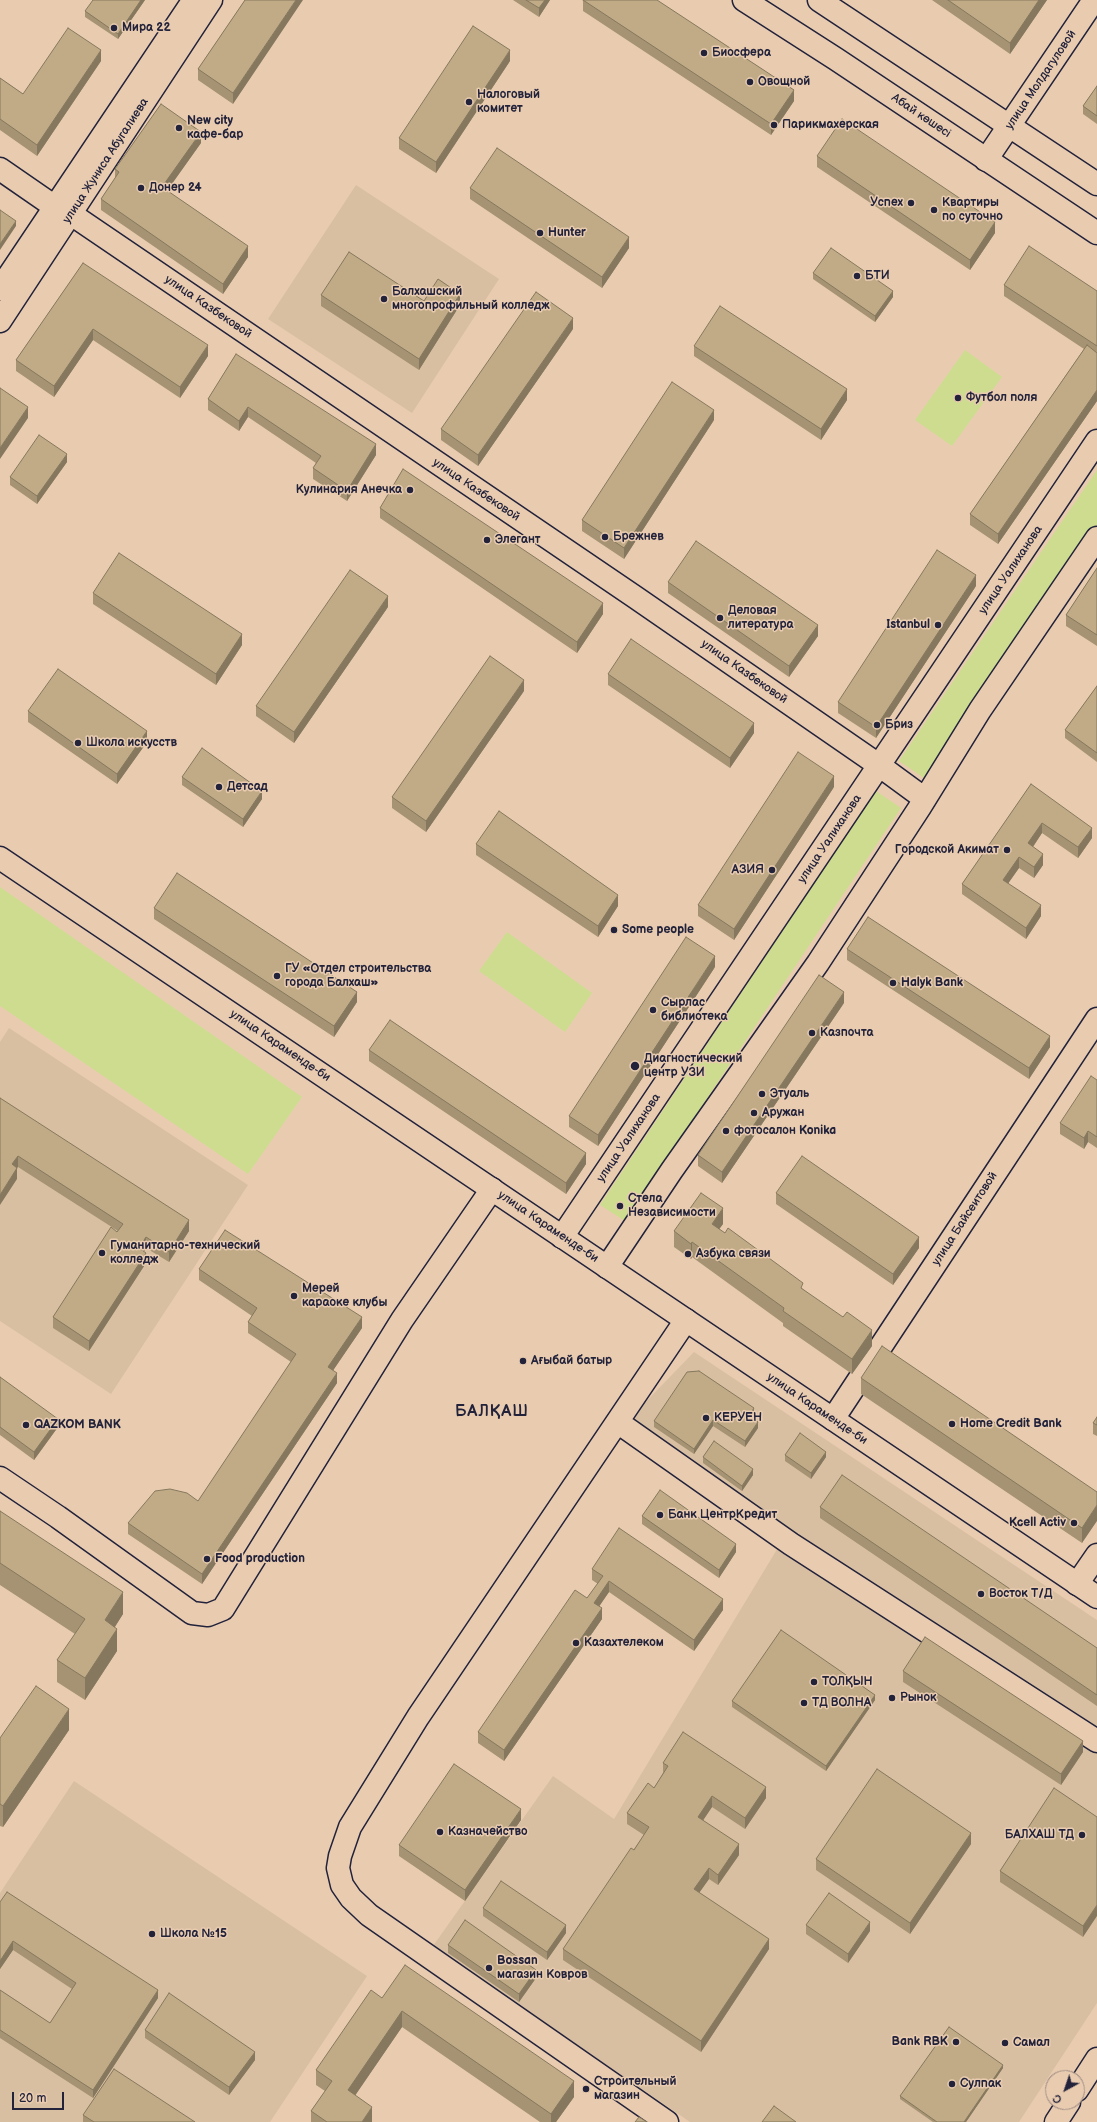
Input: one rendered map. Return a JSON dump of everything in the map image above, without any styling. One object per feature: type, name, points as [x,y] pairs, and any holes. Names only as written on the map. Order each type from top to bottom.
[{"type":"street","name":"улица Жуниса Абугалиева","points":[[0,321],[63,211],[194,0]]},
{"type":"street","name":"улица Жуниса Абугалиева","points":[[0,289],[63,211],[211,0]]},
{"type":"street","name":"Абай көшесі","points":[[744,0],[836,59],[1097,233]]},
{"type":"street","points":[[819,0],[1097,184]]},
{"type":"street","name":"улица Молдагуловой","points":[[986,160],[1094,0]]},
{"type":"street","name":"улица Казбековой","points":[[0,169],[880,766],[925,799]]},
{"type":"street","name":"улица Уалиханова","points":[[562,1237],[1097,441]]},
{"type":"street","points":[[607,1267],[676,1164],[818,963],[925,799],[980,710],[1097,538]]},
{"type":"street","name":"улица Караменде-би","points":[[0,858],[1097,1597]]},
{"type":"street","name":"улица Байсеитовой","points":[[833,1419],[1097,1019]]},
{"type":"street","points":[[0,1478],[58,1517],[192,1613],[208,1615],[223,1609],[402,1320],[492,1189]]},
{"type":"street","points":[[667,2122],[369,1915],[351,1898],[342,1885],[338,1868],[340,1856],[350,1827],[418,1717],[619,1423],[686,1320]]},
{"type":"street","points":[[619,1423],[791,1544],[1097,1741]]},
{"type":"street","points":[[1077,1584],[1097,1555]]},
{"type":"street","points":[[1085,2078],[1097,2059]]},
{"type":"street","points":[[1056,2122],[1064,2110]]},
{"type":"shaded area","name":"Балхашский многопрофильный колледж","points":[[356,185],[499,279],[412,413],[268,319]]},
{"type":"shaded area","name":"Гуманитарно-технический колледж","points":[[9,1028],[248,1185],[111,1394],[0,1321],[0,1042]]},
{"type":"shaded area","name":"Рынок","points":[[694,1352],[1097,1620],[1097,2003],[1053,2070],[1045,2070],[1045,2082],[1019,2122],[690,2122],[433,1946],[553,1776],[614,1819],[779,1546],[620,1439],[633,1415]]},
{"type":"shaded area","name":"Школа №15","points":[[74,1781],[367,1976],[270,2122],[0,2122],[0,1893]]},
{"type":"green space","name":"Футбол поля","points":[[965,350],[1002,377],[952,446],[915,420]]},
{"type":"green space","points":[[1097,470],[1097,524],[924,778],[899,761]]},
{"type":"green space","points":[[876,791],[901,808],[625,1221],[600,1205]]},
{"type":"green space","points":[[0,887],[302,1097],[248,1174],[0,1006]]},
{"type":"green space","points":[[507,932],[592,993],[565,1032],[479,971]]},
{"type":"building","name":"Мира 22","points":[[93,0],[141,0],[118,34],[85,11]]},
{"type":"building","points":[[245,0],[296,0],[233,93],[198,69]]},
{"type":"building","points":[[526,0],[545,0],[539,8]]},
{"type":"building","points":[[583,0],[657,0],[794,90],[771,124]]},
{"type":"building","points":[[948,0],[1039,0],[1010,43]]},
{"type":"building","points":[[473,26],[510,50],[436,162],[399,138]]},
{"type":"building","points":[[68,28],[101,50],[37,145],[0,119],[0,78],[23,94]]},
{"type":"building","points":[[1097,86],[1097,116],[1083,106]]},
{"type":"building","points":[[161,104],[201,132],[162,187],[248,246],[223,284],[101,199],[119,172],[115,169]]},
{"type":"building","points":[[842,119],[995,222],[970,260],[817,156]]},
{"type":"building","points":[[497,148],[629,237],[602,277],[470,188]]},
{"type":"building","points":[[0,210],[16,221],[0,244]]},
{"type":"building","points":[[1029,246],[1097,291],[1097,346],[1004,285]]},
{"type":"building","points":[[831,248],[893,291],[875,316],[813,273]]},
{"type":"building","points":[[349,252],[424,301],[438,279],[460,294],[419,359],[321,295]]},
{"type":"building","points":[[83,263],[208,345],[180,387],[93,329],[54,386],[16,360]]},
{"type":"building","points":[[536,292],[573,318],[478,455],[441,429]]},
{"type":"building","points":[[720,306],[847,389],[821,429],[694,346]]},
{"type":"building","points":[[1087,345],[1097,353],[1097,390],[998,534],[970,514]]},
{"type":"building","points":[[236,354],[376,444],[347,491],[313,468],[321,456],[248,407],[239,421],[208,399]]},
{"type":"building","points":[[672,382],[714,410],[624,548],[582,520]]},
{"type":"building","points":[[0,388],[28,407],[0,448]]},
{"type":"building","points":[[39,435],[67,454],[37,496],[10,477]]},
{"type":"building","points":[[403,469],[603,603],[577,642],[380,508]]},
{"type":"building","points":[[696,541],[818,625],[789,666],[668,582]]},
{"type":"building","points":[[937,550],[976,575],[876,727],[838,702]]},
{"type":"building","points":[[119,553],[242,634],[216,674],[93,593]]},
{"type":"building","points":[[1097,568],[1097,635],[1066,615]]},
{"type":"building","points":[[350,570],[388,596],[294,732],[256,706]]},
{"type":"building","points":[[631,639],[754,723],[730,758],[608,674]]},
{"type":"building","points":[[490,656],[524,680],[426,821],[392,797]]},
{"type":"building","points":[[58,669],[147,731],[117,774],[28,711]]},
{"type":"building","points":[[1097,686],[1097,753],[1065,730]]},
{"type":"building","points":[[202,748],[262,791],[243,819],[182,777]]},
{"type":"building","points":[[798,752],[834,776],[734,929],[698,905]]},
{"type":"building","points":[[1031,784],[1092,828],[1078,847],[1042,823],[1028,843],[1043,854],[1034,867],[1019,857],[1003,880],[1041,905],[1026,928],[962,884]]},
{"type":"building","points":[[499,811],[618,895],[598,926],[476,844]]},
{"type":"building","points":[[177,873],[357,992],[334,1026],[154,908]]},
{"type":"building","points":[[868,917],[1050,1036],[1029,1068],[847,949]]},
{"type":"building","points":[[686,937],[715,956],[598,1135],[569,1116]]},
{"type":"building","points":[[819,975],[844,992],[722,1172],[698,1155]]},
{"type":"building","points":[[390,1020],[586,1153],[566,1183],[369,1050]]},
{"type":"building","points":[[1091,1076],[1097,1080],[1097,1137],[1088,1131],[1084,1138],[1060,1123]]},
{"type":"building","points":[[0,1098],[189,1220],[169,1252],[146,1237],[139,1248],[146,1253],[89,1341],[53,1317],[111,1227],[117,1232],[123,1224],[18,1156],[12,1164],[17,1168],[0,1195]]},
{"type":"building","points":[[802,1156],[919,1237],[893,1274],[776,1193]]},
{"type":"building","points":[[701,1193],[723,1208],[712,1224],[725,1233],[728,1228],[803,1283],[801,1288],[843,1317],[847,1312],[872,1330],[852,1359],[783,1311],[784,1308],[692,1242],[691,1244],[674,1231]]},
{"type":"building","points":[[225,1230],[362,1317],[328,1367],[337,1373],[202,1574],[128,1523],[155,1491],[170,1489],[187,1493],[198,1501],[296,1354],[248,1322],[257,1308],[199,1269]]},
{"type":"building","points":[[882,1346],[1097,1492],[1097,1505],[1082,1528],[861,1378]]},
{"type":"building","name":"КЕРУЕН","points":[[699,1371],[754,1408],[749,1416],[758,1422],[745,1441],[713,1420],[694,1449],[654,1421],[687,1372]]},
{"type":"building","points":[[0,1377],[58,1419],[34,1452],[0,1427]]},
{"type":"building","points":[[1097,1417],[1097,1425],[1093,1423]]},
{"type":"building","points":[[800,1433],[826,1452],[811,1473],[785,1455]]},
{"type":"building","points":[[714,1441],[753,1469],[742,1486],[703,1457]]},
{"type":"building","points":[[842,1475],[1097,1648],[1097,1695],[820,1507]]},
{"type":"building","points":[[660,1490],[736,1544],[719,1570],[642,1516]]},
{"type":"building","points":[[0,1511],[123,1592],[105,1620],[117,1629],[85,1678],[57,1660],[85,1619],[0,1563]]},
{"type":"building","points":[[619,1528],[723,1599],[694,1640],[609,1581],[594,1603],[602,1608],[504,1750],[478,1732],[575,1590],[587,1598],[603,1576],[592,1569]]},
{"type":"building","name":"ТД ВОЛНА","points":[[781,1630],[875,1695],[826,1766],[732,1701]]},
{"type":"building","points":[[925,1637],[1083,1741],[1061,1774],[903,1671]]},
{"type":"building","points":[[36,1686],[69,1709],[3,1806],[0,1804],[0,1738]]},
{"type":"building","points":[[683,1732],[766,1787],[745,1818],[712,1796],[698,1817],[739,1844],[718,1875],[709,1868],[694,1889],[769,1939],[701,2041],[563,1949],[631,1848],[634,1850],[649,1827],[627,1813],[648,1783],[654,1788],[668,1766],[663,1763]]},
{"type":"building","points":[[454,1764],[521,1809],[465,1890],[399,1845]]},
{"type":"building","points":[[877,1769],[971,1833],[910,1923],[816,1859]]},
{"type":"building","points":[[1054,1788],[1097,1817],[1097,1905],[1083,1926],[1000,1871]]},
{"type":"building","points":[[501,1881],[566,1925],[547,1952],[483,1908]]},
{"type":"building","points":[[7,1892],[158,1990],[93,2090],[0,2030],[0,1990],[50,2023],[76,1983],[13,1941],[0,1961],[0,1902]]},
{"type":"building","points":[[829,1893],[870,1922],[848,1954],[806,1925]]},
{"type":"building","points":[[465,1920],[536,1970],[519,1994],[448,1945]]},
{"type":"building","points":[[405,1965],[574,2081],[551,2114],[402,2011],[348,2090],[372,2107],[362,2122],[327,2122],[311,2111],[332,2081],[316,2070],[371,1990],[382,1998]]},
{"type":"building","points":[[169,1993],[255,2052],[229,2087],[145,2030]]},
{"type":"building","name":"Сулпак","points":[[949,2027],[1003,2065],[964,2122],[937,2122],[900,2096]]},
{"type":"building","points":[[114,2069],[195,2122],[94,2122],[83,2115]]},
{"type":"building","points":[[774,2106],[796,2122],[762,2122]]},
{"type":"building","points":[[639,2117],[647,2122],[635,2122]]},
{"type":"place","name":"Мира 22","points":[[114,28]]},
{"type":"place","name":"Биосфера","points":[[704,53]]},
{"type":"place","name":"Овощной","points":[[750,82]]},
{"type":"place","name":"Налоговый комитет","points":[[469,102]]},
{"type":"place","name":"Парикмахерская","points":[[774,125]]},
{"type":"place","name":"New city кафе-бар","points":[[179,128]]},
{"type":"place","name":"Донер 24","points":[[141,188]]},
{"type":"place","name":"Успех","points":[[911,203]]},
{"type":"place","name":"Квартиры по суточно","points":[[934,210]]},
{"type":"place","name":"Hunter","points":[[540,233]]},
{"type":"place","name":"БТИ","points":[[857,276]]},
{"type":"place","name":"Балхашский многопрофильный колледж","points":[[384,299]]},
{"type":"place","name":"Футбол поля","points":[[958,398]]},
{"type":"place","name":"Кулинария Анечка","points":[[410,490]]},
{"type":"place","name":"Брежнев","points":[[605,537]]},
{"type":"place","name":"Элегант","points":[[487,540]]},
{"type":"place","name":"Деловая литература","points":[[720,618]]},
{"type":"place","name":"Istanbul","points":[[938,625]]},
{"type":"place","name":"Бриз","points":[[877,725]]},
{"type":"place","name":"Школа искусств","points":[[78,743]]},
{"type":"place","name":"Детсад","points":[[219,787]]},
{"type":"place","name":"Городской Акимат","points":[[1007,850]]},
{"type":"place","name":"АЗИЯ","points":[[772,870]]},
{"type":"place","name":"Some people","points":[[614,930]]},
{"type":"place","name":"ГУ «Отдел строительства города Балхаш»","points":[[277,976]]},
{"type":"place","name":"Halyk Bank","points":[[893,983]]},
{"type":"place","name":"Сырлас библиотека","points":[[653,1010]]},
{"type":"place","name":"Казпочта","points":[[812,1033]]},
{"type":"place","name":"Диагностический центр УЗИ","points":[[635,1066]]},
{"type":"place","name":"Этуаль","points":[[762,1094]]},
{"type":"place","name":"Аружан","points":[[754,1113]]},
{"type":"place","name":"фотосалон Konika","points":[[726,1131]]},
{"type":"place","name":"Стела Независимости","points":[[620,1206]]},
{"type":"place","name":"Гуманитарно-технический колледж","points":[[102,1253]]},
{"type":"place","name":"Азбука связи","points":[[688,1254]]},
{"type":"place","name":"Мерей караоке клубы","points":[[294,1296]]},
{"type":"place","name":"Ағыбай батыр","points":[[523,1361]]},
{"type":"place","name":"КЕРУЕН","points":[[706,1418]]},
{"type":"place","name":"Home Credit Bank","points":[[952,1424]]},
{"type":"place","name":"QAZKOM BANK","points":[[26,1425]]},
{"type":"place","name":"Банк ЦентрКредит","points":[[660,1515]]},
{"type":"place","name":"Kcell Activ","points":[[1074,1523]]},
{"type":"place","name":"Food production","points":[[207,1559]]},
{"type":"place","name":"Восток Т/Д","points":[[981,1594]]},
{"type":"place","name":"Казахтелеком","points":[[576,1643]]},
{"type":"place","name":"ТОЛҚЫН","points":[[814,1682]]},
{"type":"place","name":"Рынок","points":[[892,1698]]},
{"type":"place","name":"ТД ВОЛНА","points":[[804,1703]]},
{"type":"place","name":"Казначейство","points":[[440,1832]]},
{"type":"place","name":"БАЛХАШ ТД","points":[[1082,1835]]},
{"type":"place","name":"Школа №15","points":[[152,1934]]},
{"type":"place","name":"Bossan магазин Ковров","points":[[489,1968]]},
{"type":"place","name":"Bank RBK","points":[[956,2042]]},
{"type":"place","name":"Самал","points":[[1005,2043]]},
{"type":"place","name":"Сулпак","points":[[952,2084]]},
{"type":"place","name":"Строительный магазин","points":[[586,2089]]},
{"type":"district","name":"БАЛҚАШ","points":[[492,1412]]}]
